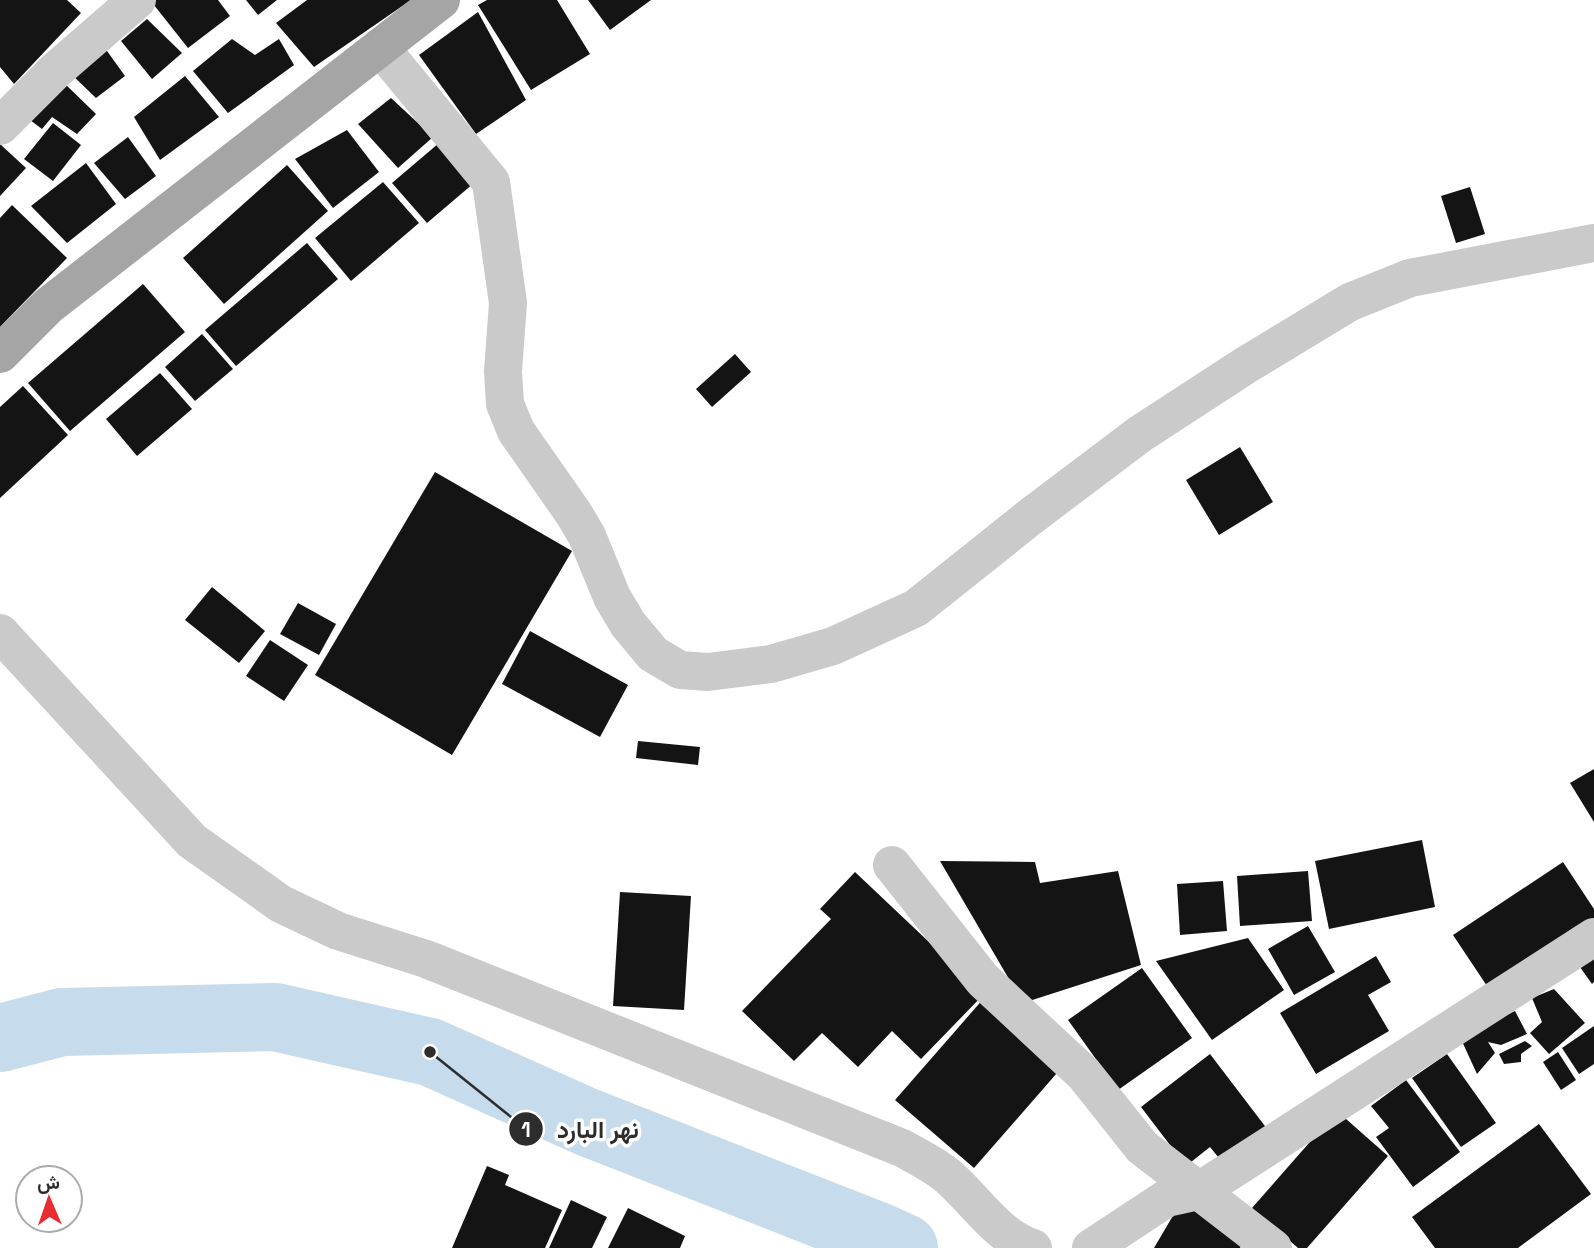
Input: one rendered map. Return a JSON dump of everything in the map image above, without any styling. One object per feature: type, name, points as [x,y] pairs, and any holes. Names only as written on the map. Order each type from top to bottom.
[{"type":"main road","points":[[0,354],[48,306],[441,0]]},
{"type":"street","points":[[0,126],[55,71],[137,0]]},
{"type":"street","points":[[380,47],[491,182],[508,303],[503,370],[505,404],[516,431],[587,536],[612,597],[628,624],[653,654],[680,670],[708,672],[771,664],[833,646],[916,608],[1030,517],[1140,435],[1246,365],[1350,302],[1410,278],[1594,243]]},
{"type":"street","points":[[0,634],[192,841],[281,904],[338,930],[426,959],[902,1148],[947,1175],[1004,1234],[1033,1248]]},
{"type":"street","points":[[892,865],[983,980],[1084,1074],[1142,1147],[1273,1248]]},
{"type":"street","points":[[1091,1248],[1167,1198],[1199,1191],[1594,937]]},
{"type":"building","points":[[0,0],[67,0],[81,13],[14,84],[0,67]]},
{"type":"building","points":[[150,0],[218,0],[230,16],[188,48]]},
{"type":"building","points":[[246,0],[277,0],[258,15]]},
{"type":"building","points":[[307,0],[411,0],[314,67],[276,23]]},
{"type":"building","points":[[487,0],[557,0],[590,54],[531,90],[478,5]]},
{"type":"building","points":[[588,0],[651,0],[610,30]]},
{"type":"building","points":[[478,12],[526,100],[476,134],[419,55]]},
{"type":"building","points":[[147,19],[182,53],[152,79],[121,41]]},
{"type":"building","points":[[232,39],[255,55],[279,39],[294,65],[228,113],[193,71]]},
{"type":"building","points":[[102,44],[125,76],[96,98],[69,72]]},
{"type":"building","points":[[185,76],[219,117],[160,160],[134,117]]},
{"type":"building","points":[[61,80],[96,114],[77,134],[52,117],[42,129],[26,117]]},
{"type":"building","points":[[391,98],[433,137],[398,168],[358,124]]},
{"type":"building","points":[[53,123],[81,145],[53,181],[24,159]]},
{"type":"building","points":[[347,130],[379,172],[333,208],[295,159]]},
{"type":"building","points":[[128,137],[156,176],[125,199],[94,163]]},
{"type":"building","points":[[439,143],[474,183],[427,223],[392,183]]},
{"type":"building","points":[[0,144],[26,168],[0,196]]},
{"type":"building","points":[[86,163],[116,204],[67,243],[31,206]]},
{"type":"building","points":[[287,165],[328,211],[224,304],[183,258]]},
{"type":"building","points":[[383,182],[419,223],[351,281],[315,238]]},
{"type":"building","points":[[1470,187],[1485,234],[1456,243],[1441,196]]},
{"type":"building","points":[[12,205],[67,258],[0,327],[0,218]]},
{"type":"building","points":[[307,243],[338,279],[236,366],[205,330]]},
{"type":"building","points":[[143,284],[185,332],[70,431],[28,383]]},
{"type":"building","points":[[202,334],[233,369],[195,401],[165,367]]},
{"type":"building","points":[[735,354],[751,372],[712,407],[696,389]]},
{"type":"building","points":[[160,373],[192,409],[137,456],[106,419]]},
{"type":"building","points":[[23,386],[68,435],[0,498],[0,407]]},
{"type":"building","points":[[1240,447],[1273,502],[1219,535],[1186,480]]},
{"type":"building","points":[[435,472],[572,551],[452,755],[315,675]]},
{"type":"building","points":[[212,587],[265,631],[239,663],[185,620]]},
{"type":"building","points":[[298,603],[336,624],[319,655],[280,634]]},
{"type":"building","points":[[530,631],[628,685],[600,737],[502,684]]},
{"type":"building","points":[[270,640],[308,665],[284,701],[246,676]]},
{"type":"building","points":[[638,741],[700,747],[698,765],[636,758]]},
{"type":"building","points":[[1594,769],[1594,822],[1570,783]]},
{"type":"building","points":[[1422,840],[1435,907],[1329,929],[1315,861]]},
{"type":"building","points":[[940,861],[1035,862],[1040,883],[1118,871],[1141,965],[1023,1003]]},
{"type":"building","points":[[1563,862],[1594,909],[1594,924],[1491,992],[1453,935]]},
{"type":"building","points":[[1308,871],[1312,921],[1240,926],[1237,876]]},
{"type":"building","points":[[855,872],[984,994],[921,1059],[892,1031],[858,1067],[822,1033],[794,1061],[742,1011],[831,919],[820,909]]},
{"type":"building","points":[[1223,881],[1227,931],[1180,935],[1177,884]]},
{"type":"building","points":[[620,892],[691,896],[684,1010],[613,1006]]},
{"type":"building","points":[[1308,926],[1335,972],[1294,995],[1268,949]]},
{"type":"building","points":[[1248,938],[1284,990],[1212,1040],[1156,961]]},
{"type":"building","points":[[1594,947],[1594,982],[1592,984],[1575,960]]},
{"type":"building","points":[[1376,956],[1391,982],[1368,995],[1389,1031],[1316,1074],[1280,1013]]},
{"type":"building","points":[[1142,968],[1192,1038],[1118,1090],[1068,1020]]},
{"type":"building","points":[[1554,989],[1585,1023],[1549,1054],[1530,1033],[1542,1022],[1532,998]]},
{"type":"building","points":[[985,997],[1064,1065],[974,1168],[895,1100]]},
{"type":"building","points":[[1515,1011],[1527,1034],[1501,1045],[1488,1042],[1495,1053],[1477,1074],[1460,1037]]},
{"type":"building","points":[[1594,1026],[1594,1064],[1579,1074],[1562,1048]]},
{"type":"building","points":[[1525,1041],[1532,1046],[1521,1054],[1521,1062],[1504,1064],[1499,1054]]},
{"type":"building","points":[[1558,1052],[1576,1080],[1561,1090],[1543,1062]]},
{"type":"building","points":[[1210,1054],[1271,1134],[1227,1168],[1210,1147],[1186,1166],[1141,1107]]},
{"type":"building","points":[[1447,1054],[1496,1123],[1461,1147],[1412,1078]]},
{"type":"building","points":[[1406,1080],[1460,1152],[1413,1187],[1376,1137],[1389,1128],[1371,1106]]},
{"type":"building","points":[[1337,1111],[1388,1156],[1307,1248],[1298,1248],[1252,1208]]},
{"type":"building","points":[[1539,1124],[1591,1194],[1518,1248],[1435,1248],[1412,1217]]},
{"type":"building","points":[[487,1166],[509,1175],[505,1185],[562,1210],[545,1248],[452,1248]]},
{"type":"building","points":[[571,1200],[607,1217],[592,1248],[549,1248]]},
{"type":"building","points":[[1181,1202],[1245,1239],[1240,1248],[1154,1248]]},
{"type":"building","points":[[628,1208],[685,1236],[680,1248],[608,1248]]},
{"type":"waterway","points":[[0,1038],[62,1022],[275,1017],[430,1052],[587,1122],[904,1248]]},
{"type":"place","name":"نهر البارد","points":[[430,1052]]}]
